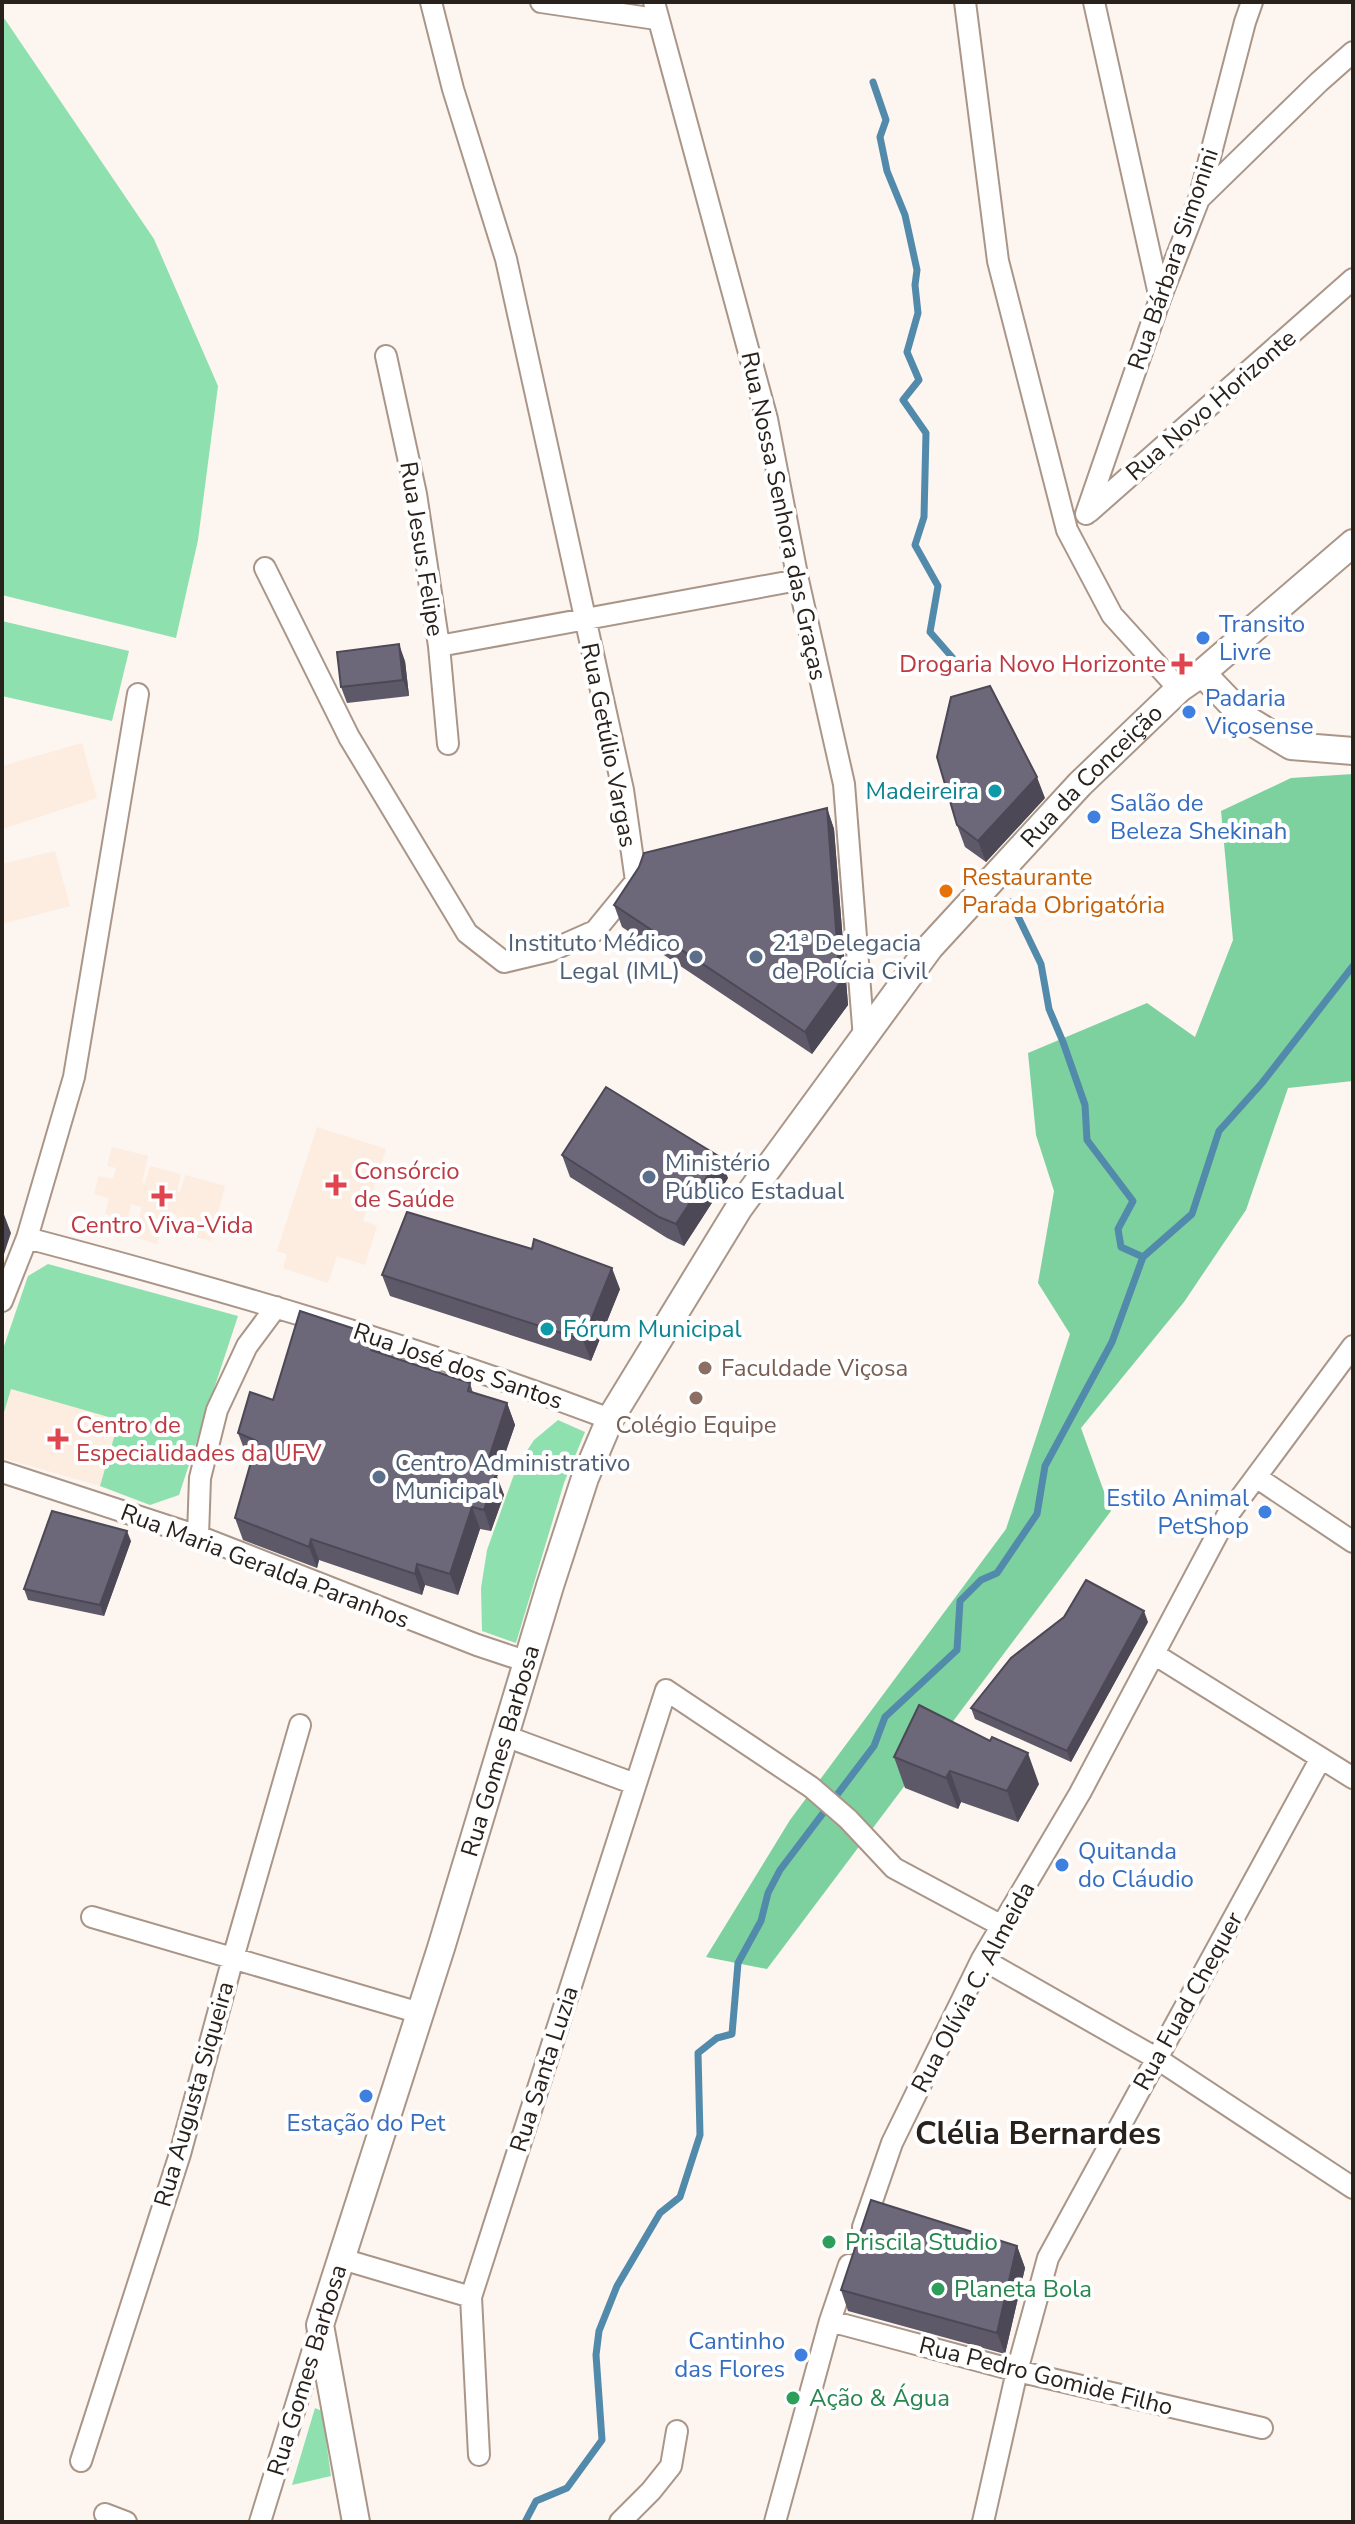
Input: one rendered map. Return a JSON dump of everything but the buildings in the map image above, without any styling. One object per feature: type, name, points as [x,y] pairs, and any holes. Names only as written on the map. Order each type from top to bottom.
[{"type":"street","name":"Rua Getúlio Vargas","points":[[265,568],[349,737],[467,933],[504,962],[550,951],[595,931],[636,881],[623,790],[506,259],[453,89],[431,2]]},
{"type":"street","points":[[541,2],[655,10]]},
{"type":"street","points":[[965,2],[998,261],[1067,530],[1112,615],[1179,689]]},
{"type":"street","points":[[1094,2],[1160,299]]},
{"type":"street","name":"Rua Bárbara Simonini","points":[[1086,514],[1160,299],[1199,199],[1242,12],[1252,2]]},
{"type":"street","name":"Rua Nossa Senhora das Graças","points":[[655,10],[767,419],[798,580],[844,784],[864,1039]]},
{"type":"street","points":[[1199,199],[1353,52]]},
{"type":"street","name":"Rua Novo Horizonte","points":[[1067,530],[1353,279]]},
{"type":"street","name":"Rua Jesus Felipe","points":[[386,356],[416,494],[439,646],[448,744]]},
{"type":"street","name":"Rua da Conceição","points":[[864,1039],[941,935],[1080,784],[1179,689],[1202,673],[1353,543]]},
{"type":"street","points":[[439,646],[798,580]]},
{"type":"street","points":[[1202,673],[1245,718],[1291,746],[1353,751]]},
{"type":"street","points":[[2,1301],[27,1238],[74,1077],[138,694]]},
{"type":"street","name":"Rua Gomes Barbosa","points":[[260,2522],[581,1491],[610,1419],[739,1208],[864,1039]]},
{"type":"street","name":"Rua José dos Santos","points":[[27,1238],[195,1282],[365,1333],[610,1419]]},
{"type":"street","points":[[198,1536],[200,1478],[217,1410],[247,1346],[276,1307]]},
{"type":"street","name":"Rua Olívia C. Almeida","points":[[775,2522],[830,2321],[892,2143],[982,1959],[1080,1793],[1227,1516],[1353,1346]]},
{"type":"street","name":"Rua Maria Geralda Paranhos","points":[[2,1472],[198,1536],[528,1662]]},
{"type":"street","points":[[1256,1477],[1353,1542]]},
{"type":"street","points":[[1154,1654],[1353,1778]]},
{"type":"street","name":"Rua Santa Luzia","points":[[479,2455],[471,2297],[666,1690],[811,1787],[848,1819],[894,1868],[1002,1926]]},
{"type":"street","name":"Rua Augusta Siqueira","points":[[81,2461],[180,2154],[300,1725]]},
{"type":"street","points":[[505,1736],[635,1784]]},
{"type":"street","name":"Rua Fuad Chequer","points":[[983,2522],[1017,2371],[1048,2258],[1321,1758]]},
{"type":"street","points":[[92,1917],[420,2013]]},
{"type":"street","points":[[982,1959],[1156,2058],[1353,2188]]},
{"type":"street","points":[[342,2259],[471,2297]]},
{"type":"street","name":"Rua Pedro Gomide Filho","points":[[830,2321],[1017,2371],[1262,2428]]},
{"type":"street","points":[[320,2325],[356,2522]]},
{"type":"street","points":[[620,2522],[671,2466],[677,2431]]},
{"type":"street","points":[[105,2514],[126,2522]]},
{"type":"shaded area","points":[[82,743],[97,798],[2,829],[2,766]]},
{"type":"shaded area","points":[[55,851],[70,906],[2,924],[2,864]]},
{"type":"shaded area","name":"Consórcio de Saúde","points":[[317,1127],[386,1149],[363,1221],[377,1226],[365,1265],[337,1256],[328,1283],[283,1268],[287,1254],[277,1251]]},
{"type":"shaded area","name":"Centro Viva-Vida","points":[[112,1147],[148,1156],[142,1183],[145,1183],[150,1166],[181,1174],[177,1191],[180,1192],[185,1175],[225,1186],[211,1241],[173,1231],[177,1215],[167,1212],[157,1244],[134,1237],[142,1207],[131,1204],[127,1220],[105,1214],[109,1198],[94,1194],[99,1176],[113,1179],[116,1168],[107,1166]]},
{"type":"shaded area","name":"Centro de Especialidades da UFV","points":[[11,1389],[119,1420],[100,1486],[2,1458],[2,1419]]},
{"type":"green space","points":[[2,15],[154,239],[218,386],[198,540],[176,638],[2,595]]},
{"type":"green space","points":[[2,621],[129,651],[112,721],[2,696]]},
{"type":"green space","points":[[1353,774],[1353,1081],[1288,1088],[1246,1210],[1184,1302],[1081,1428],[1111,1511],[767,1969],[706,1957],[790,1820],[1006,1529],[1070,1334],[1038,1283],[1054,1191],[1036,1135],[1028,1053],[1147,1003],[1195,1037],[1233,940],[1221,811],[1291,778]]},
{"type":"green space","points":[[48,1264],[238,1316],[179,1495],[150,1505],[100,1486],[119,1420],[11,1389],[2,1419],[2,1352],[28,1276]]},
{"type":"green space","points":[[558,1420],[585,1432],[564,1483],[516,1643],[482,1631],[481,1588],[487,1550],[517,1466],[534,1440]]},
{"type":"green space","points":[[315,2408],[322,2411],[331,2476],[292,2485]]},
{"type":"waterway","points":[[873,82],[886,120],[880,137],[887,171],[905,215],[917,270],[918,313],[907,352],[919,380],[903,400],[926,433],[924,517],[915,545],[938,586],[930,632],[958,664]]},
{"type":"waterway","points":[[1011,902],[1041,964],[1049,1009],[1085,1105],[1087,1140],[1133,1201],[1118,1229],[1121,1247],[1143,1257]]},
{"type":"waterway","points":[[525,2522],[536,2501],[567,2488],[602,2440],[596,2355],[599,2331],[617,2286],[660,2213],[680,2197],[700,2135],[698,2053],[717,2038],[732,2034],[738,1963],[761,1921],[768,1893],[780,1870],[874,1746],[885,1717],[957,1650],[960,1601],[981,1580],[997,1573],[1037,1514],[1045,1466],[1112,1342],[1143,1257],[1192,1214],[1219,1131],[1262,1083],[1353,966]]},
{"type":"place","name":"Transito Livre","points":[[1203,638]]},
{"type":"place","name":"Drogaria Novo Horizonte","points":[[1182,664]]},
{"type":"place","name":"Padaria Viçosense","points":[[1189,712]]},
{"type":"place","name":"Madeireira","points":[[995,791]]},
{"type":"place","name":"Salão de Beleza Shekinah","points":[[1094,817]]},
{"type":"place","name":"Restaurante Parada Obrigatória","points":[[946,891]]},
{"type":"place","name":"Instituto Médico Legal (IML)","points":[[696,957]]},
{"type":"place","name":"21ª Delegacia de Polícia Civil","points":[[756,957]]},
{"type":"place","name":"Ministério Público Estadual","points":[[649,1177]]},
{"type":"place","name":"Consórcio de Saúde","points":[[336,1185]]},
{"type":"place","name":"Centro Viva-Vida","points":[[162,1196]]},
{"type":"place","name":"Fórum Municipal","points":[[547,1329]]},
{"type":"place","name":"Faculdade Viçosa","points":[[705,1368]]},
{"type":"place","name":"Colégio Equipe","points":[[696,1398]]},
{"type":"place","name":"Centro de Especialidades da UFV","points":[[58,1439]]},
{"type":"place","name":"Centro Administrativo Municipal","points":[[379,1477]]},
{"type":"place","name":"Estilo Animal PetShop","points":[[1265,1512]]},
{"type":"place","name":"Quitanda do Cláudio","points":[[1062,1865]]},
{"type":"place","name":"Estação do Pet","points":[[366,2096]]},
{"type":"place","name":"Priscila Studio","points":[[829,2242]]},
{"type":"place","name":"Planeta Bola","points":[[938,2289]]},
{"type":"place","name":"Cantinho das Flores","points":[[801,2355]]},
{"type":"place","name":"Ação & Água","points":[[793,2398]]},
{"type":"district","name":"Clélia Bernardes","points":[[1038,2133]]}]
